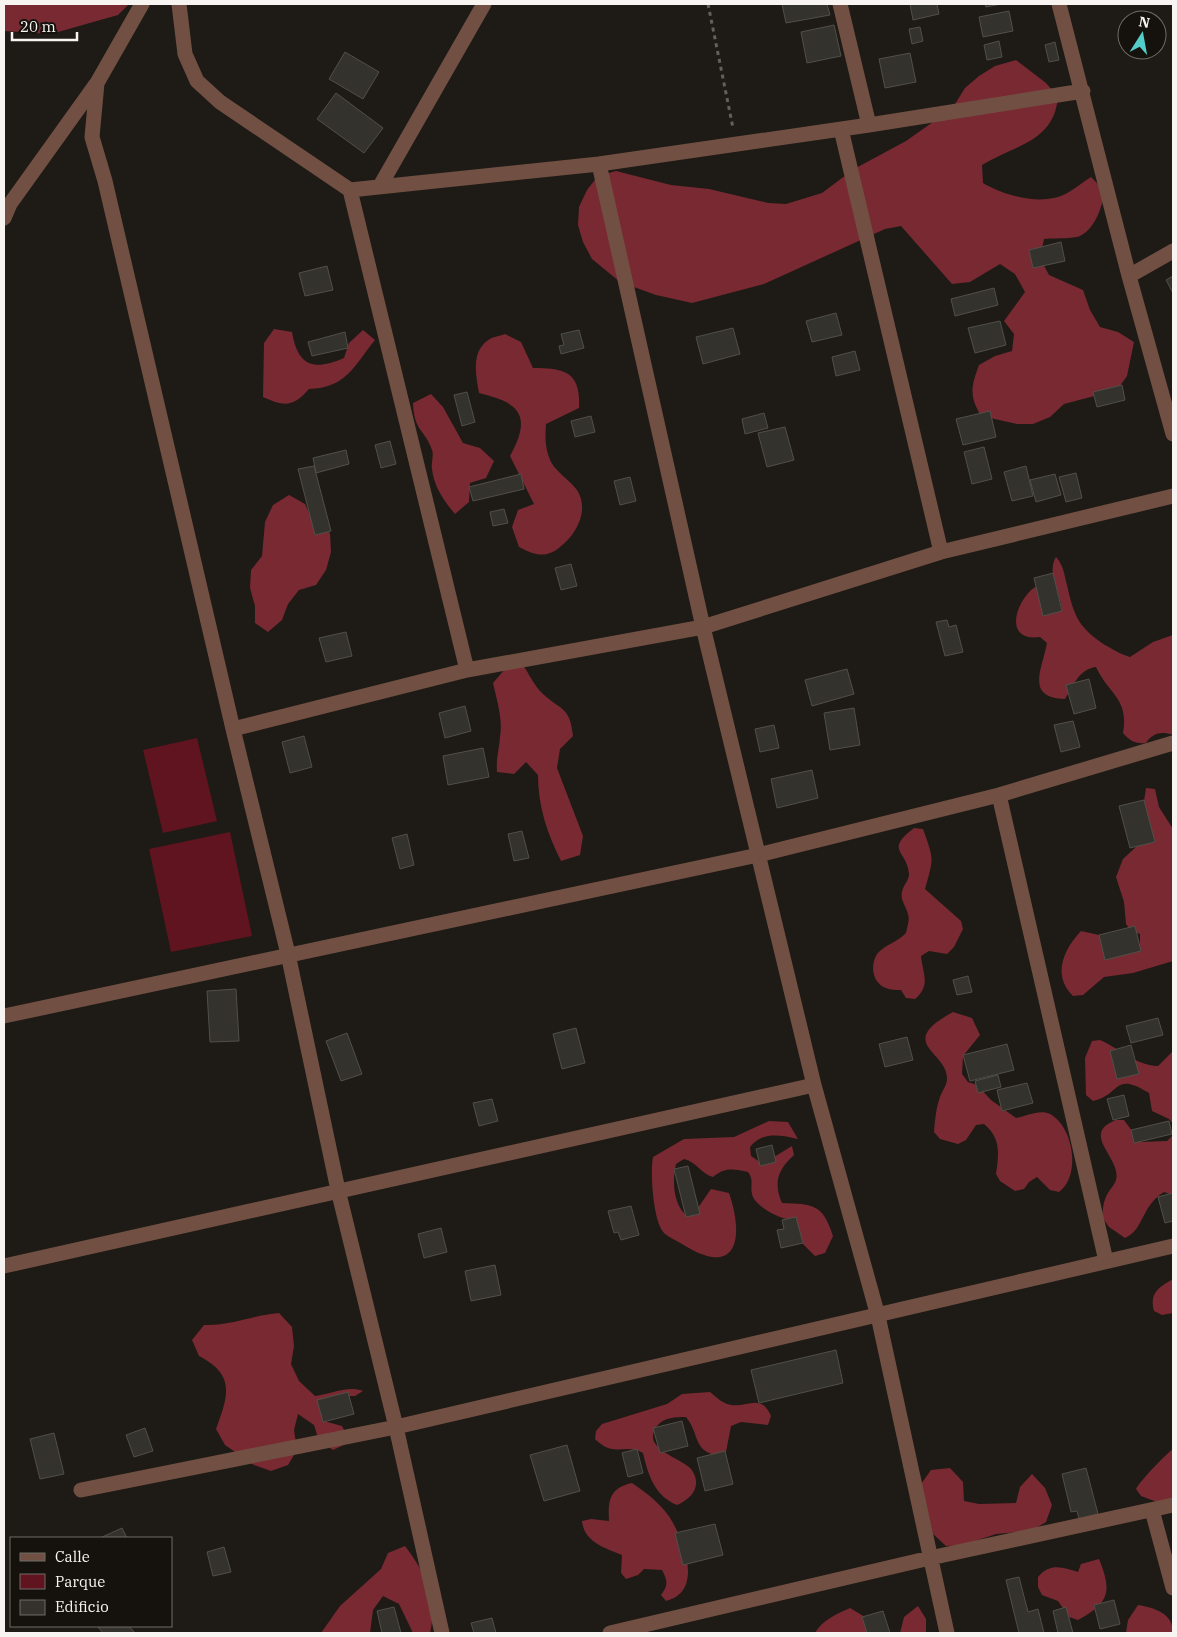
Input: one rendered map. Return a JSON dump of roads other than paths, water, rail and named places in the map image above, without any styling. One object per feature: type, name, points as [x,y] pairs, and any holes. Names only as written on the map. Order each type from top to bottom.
[{"type":"street","points":[[4,218],[10,204],[97,83],[142,4]]},
{"type":"street","points":[[178,4],[185,54],[197,81],[220,102],[350,190],[599,164],[868,126],[1083,91]]},
{"type":"street","points":[[380,186],[484,4]]},
{"type":"street","points":[[840,4],[868,126]]},
{"type":"street","points":[[1059,4],[1173,434]]},
{"type":"street","points":[[97,83],[92,137],[106,181],[233,730],[288,954],[338,1190],[396,1428],[442,1633]]},
{"type":"street","points":[[841,129],[942,552]]},
{"type":"street","points":[[599,164],[703,627],[758,855],[814,1085],[878,1316],[947,1633]]},
{"type":"street","points":[[350,190],[467,670]]},
{"type":"street","points":[[1130,276],[1173,251]]},
{"type":"street","points":[[233,730],[467,670],[703,627],[942,552],[1173,496]]},
{"type":"street","points":[[4,1016],[758,855],[999,795],[1173,743]]},
{"type":"street","points":[[999,795],[1106,1261]]},
{"type":"street","points":[[4,1266],[814,1085]]},
{"type":"street","points":[[81,1490],[396,1428],[1173,1246]]},
{"type":"street","points":[[610,1633],[930,1558],[1173,1505]]},
{"type":"street","points":[[1152,1510],[1173,1588]]}]
